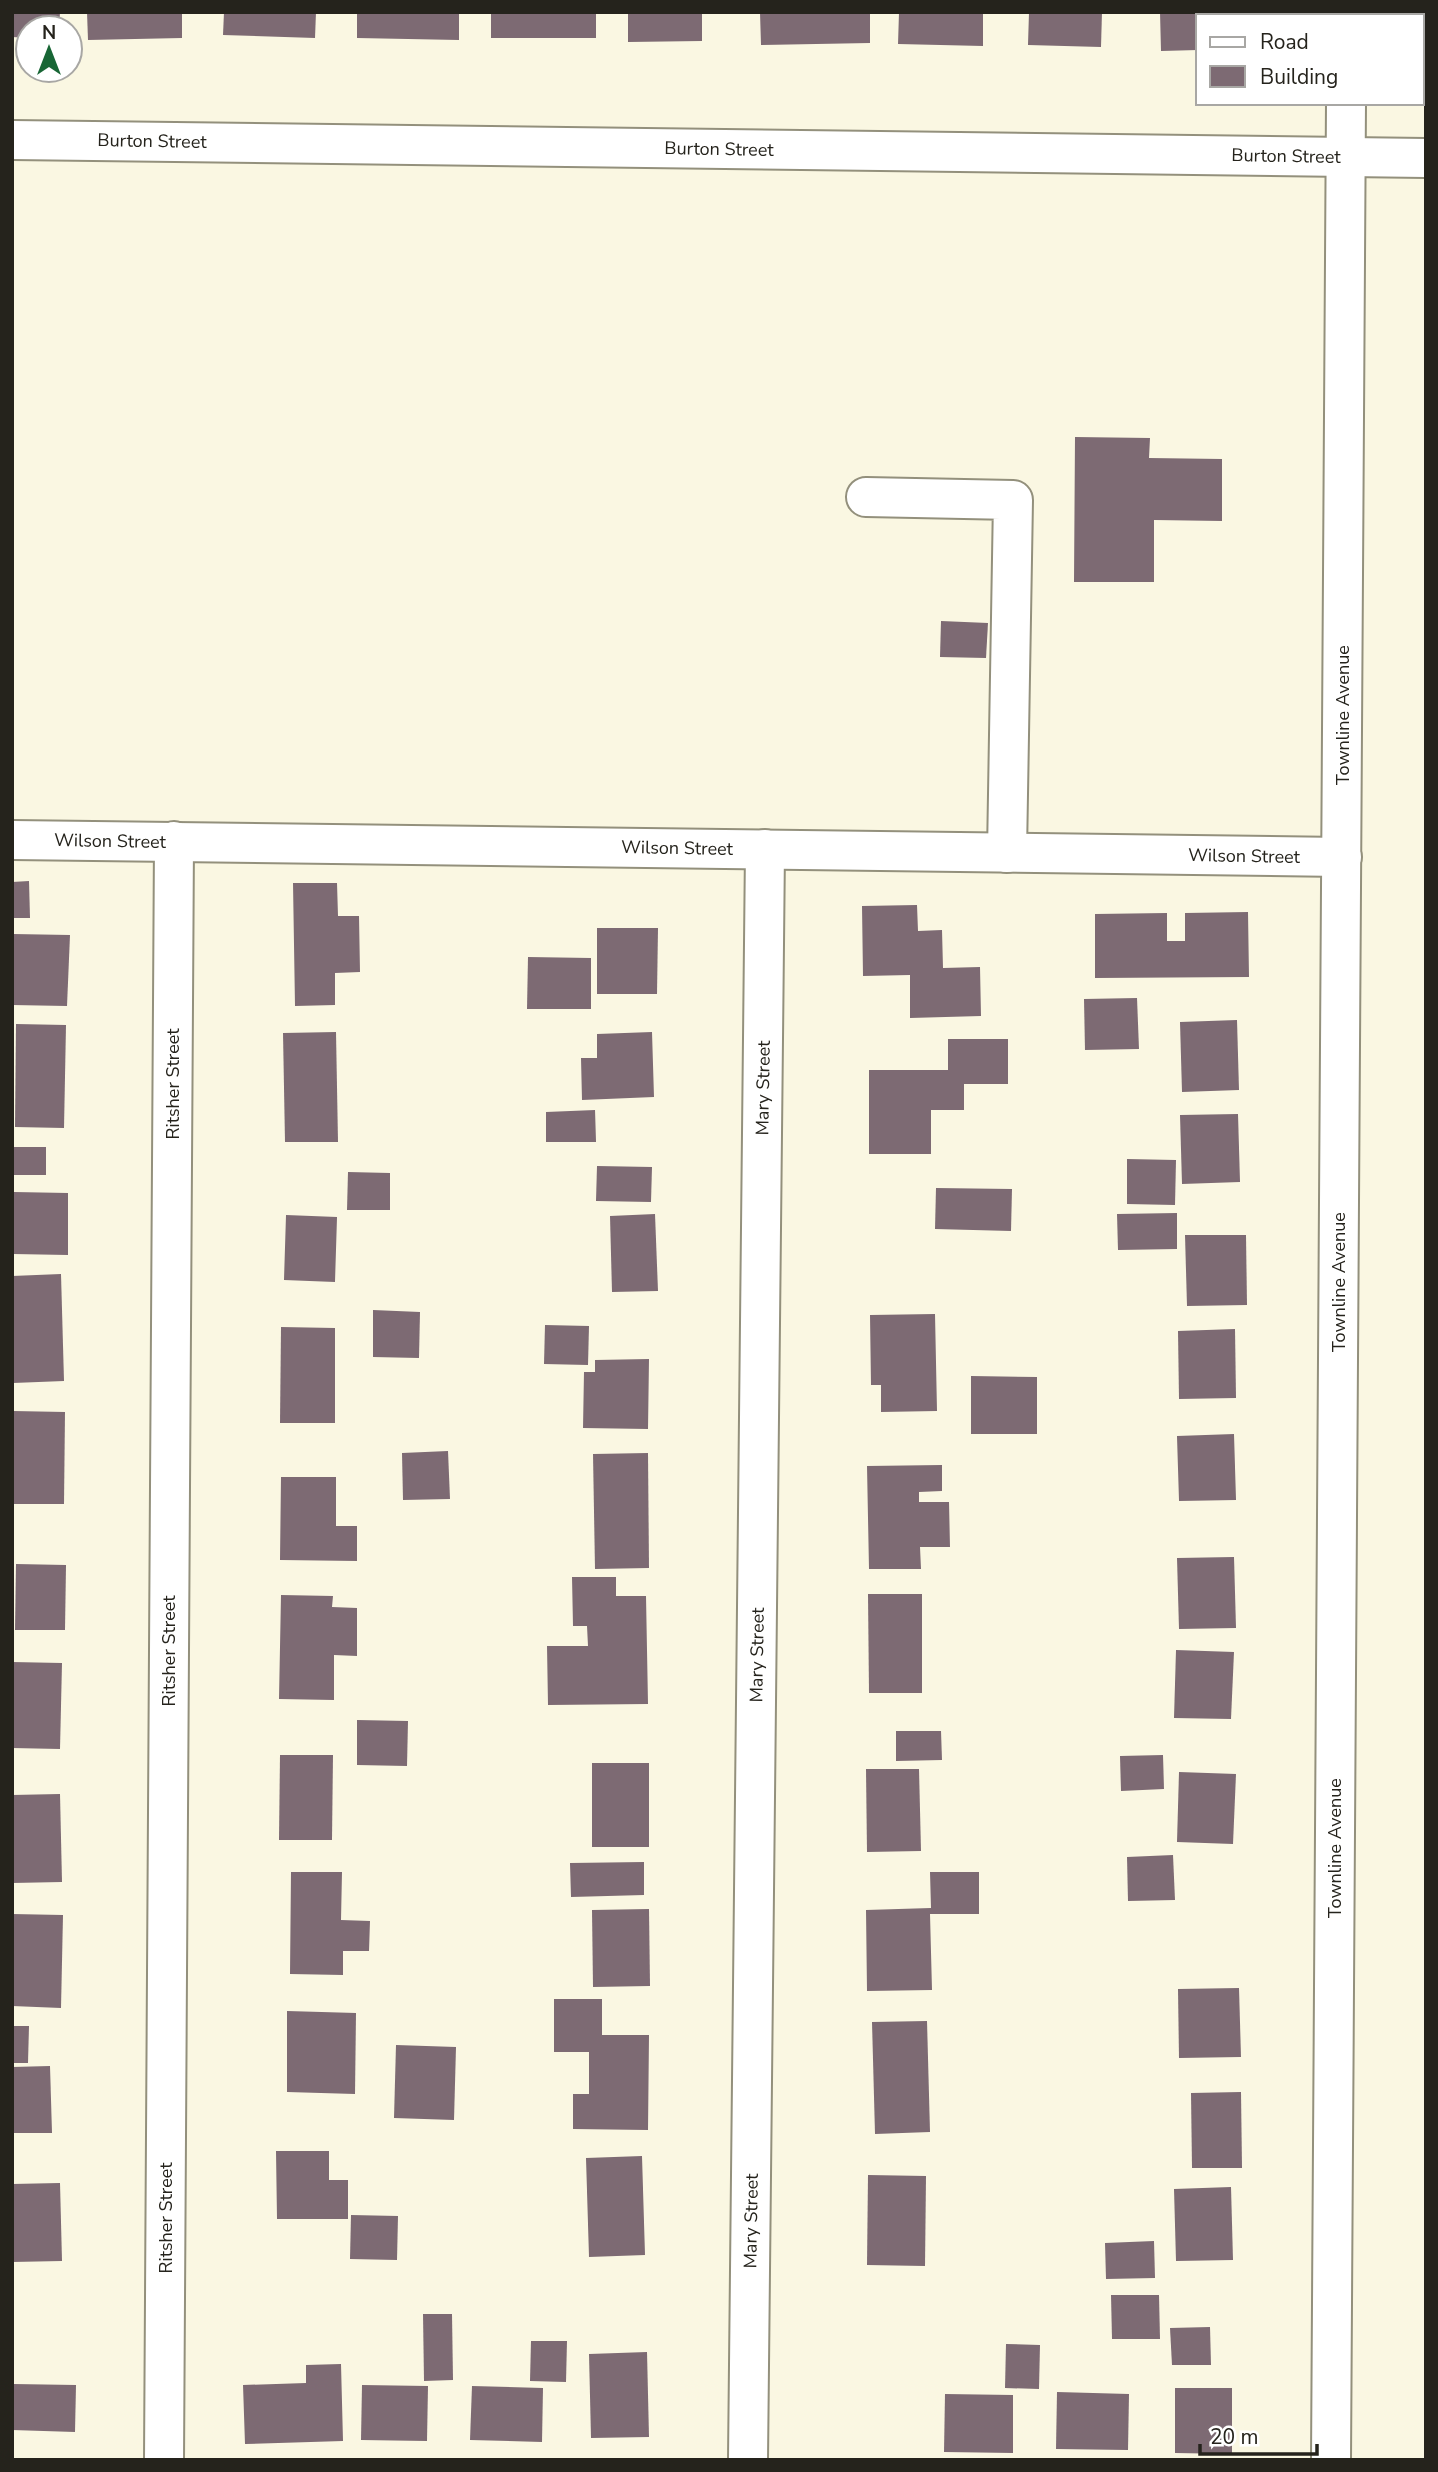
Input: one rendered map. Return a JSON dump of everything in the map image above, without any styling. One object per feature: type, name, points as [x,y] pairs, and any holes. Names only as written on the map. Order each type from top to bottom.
[{"type":"street","name":"Townline Avenue","points":[[1331,2460],[1346,105]]},
{"type":"street","name":"Burton Street","points":[[12,140],[1426,158]]},
{"type":"street","points":[[866,497],[1013,500],[1007,853]]},
{"type":"street","name":"Wilson Street","points":[[12,840],[1342,857]]},
{"type":"street","name":"Ritsher Street","points":[[164,2460],[174,841]]},
{"type":"street","name":"Mary Street","points":[[748,2460],[765,849]]},
{"type":"building","points":[[12,12],[60,12],[14,14],[12,37]]},
{"type":"building","points":[[87,12],[182,12],[182,38],[88,40]]},
{"type":"building","points":[[224,12],[316,12],[315,38],[223,35]]},
{"type":"building","points":[[357,12],[459,12],[459,40],[357,38]]},
{"type":"building","points":[[491,12],[596,12],[596,38],[491,38]]},
{"type":"building","points":[[628,12],[702,12],[702,41],[628,42]]},
{"type":"building","points":[[760,12],[870,12],[870,43],[761,45]]},
{"type":"building","points":[[899,12],[983,12],[983,46],[898,44]]},
{"type":"building","points":[[1029,12],[1102,12],[1101,47],[1028,45]]},
{"type":"building","points":[[1160,12],[1262,12],[1196,14],[1196,50],[1161,51]]},
{"type":"building","points":[[1075,437],[1150,438],[1149,458],[1222,459],[1222,521],[1154,520],[1154,582],[1074,582]]},
{"type":"building","points":[[941,621],[988,623],[986,658],[940,657]]},
{"type":"building","points":[[29,881],[30,918],[12,918],[12,882]]},
{"type":"building","points":[[293,883],[337,883],[338,916],[359,916],[360,972],[335,973],[335,1005],[295,1006]]},
{"type":"building","points":[[917,905],[918,931],[942,930],[943,968],[980,967],[981,1016],[910,1018],[910,975],[863,976],[862,906]]},
{"type":"building","points":[[1248,912],[1249,977],[1095,978],[1095,914],[1167,913],[1167,941],[1185,941],[1185,913]]},
{"type":"building","points":[[597,928],[658,928],[657,994],[597,994]]},
{"type":"building","points":[[13,934],[70,935],[67,1006],[12,1005]]},
{"type":"building","points":[[528,957],[591,958],[591,1009],[527,1009]]},
{"type":"building","points":[[1137,998],[1139,1049],[1085,1050],[1084,999]]},
{"type":"building","points":[[1237,1020],[1239,1090],[1182,1092],[1180,1022]]},
{"type":"building","points":[[16,1024],[66,1025],[64,1128],[15,1127]]},
{"type":"building","points":[[336,1032],[338,1142],[285,1142],[283,1033]]},
{"type":"building","points":[[652,1032],[654,1097],[582,1100],[581,1058],[597,1058],[597,1034]]},
{"type":"building","points":[[948,1039],[1008,1039],[1008,1084],[964,1084],[964,1110],[931,1110],[931,1154],[869,1154],[869,1070],[948,1070]]},
{"type":"building","points":[[595,1110],[596,1142],[546,1142],[546,1112]]},
{"type":"building","points":[[1238,1114],[1240,1182],[1182,1184],[1180,1115]]},
{"type":"building","points":[[12,1147],[46,1147],[46,1175],[12,1175]]},
{"type":"building","points":[[1127,1159],[1176,1160],[1175,1205],[1127,1204]]},
{"type":"building","points":[[597,1166],[652,1167],[651,1202],[596,1201]]},
{"type":"building","points":[[348,1172],[390,1173],[390,1210],[347,1210]]},
{"type":"building","points":[[936,1188],[1012,1189],[1011,1231],[935,1229]]},
{"type":"building","points":[[14,1192],[68,1193],[68,1255],[13,1254]]},
{"type":"building","points":[[1177,1213],[1177,1249],[1118,1250],[1117,1214]]},
{"type":"building","points":[[655,1214],[658,1291],[612,1292],[610,1216]]},
{"type":"building","points":[[286,1215],[337,1217],[335,1282],[284,1280]]},
{"type":"building","points":[[1185,1235],[1246,1235],[1247,1305],[1187,1306]]},
{"type":"building","points":[[61,1274],[64,1381],[13,1383],[12,1276]]},
{"type":"building","points":[[373,1310],[420,1312],[419,1358],[373,1357]]},
{"type":"building","points":[[935,1314],[937,1411],[881,1412],[881,1385],[871,1385],[870,1315]]},
{"type":"building","points":[[545,1325],[589,1326],[588,1365],[544,1364]]},
{"type":"building","points":[[281,1327],[335,1328],[335,1423],[280,1423]]},
{"type":"building","points":[[1235,1329],[1236,1398],[1179,1399],[1178,1331]]},
{"type":"building","points":[[649,1359],[648,1429],[583,1428],[584,1372],[595,1372],[595,1360]]},
{"type":"building","points":[[971,1376],[1037,1377],[1037,1434],[971,1434]]},
{"type":"building","points":[[13,1411],[65,1412],[64,1504],[12,1504]]},
{"type":"building","points":[[1234,1434],[1236,1500],[1179,1501],[1177,1436]]},
{"type":"building","points":[[448,1451],[450,1499],[403,1500],[402,1453]]},
{"type":"building","points":[[648,1453],[649,1568],[595,1569],[593,1454]]},
{"type":"building","points":[[942,1465],[942,1491],[919,1492],[919,1502],[949,1502],[950,1547],[920,1547],[921,1569],[869,1569],[867,1466]]},
{"type":"building","points":[[281,1477],[336,1477],[336,1526],[357,1526],[357,1561],[280,1560]]},
{"type":"building","points":[[1234,1557],[1236,1628],[1179,1629],[1177,1558]]},
{"type":"building","points":[[16,1564],[66,1565],[65,1630],[15,1630]]},
{"type":"building","points":[[572,1577],[616,1577],[616,1596],[646,1596],[648,1704],[548,1705],[547,1646],[588,1646],[587,1626],[573,1626]]},
{"type":"building","points":[[868,1594],[922,1594],[922,1693],[869,1693]]},
{"type":"building","points":[[281,1595],[333,1596],[332,1607],[357,1608],[357,1656],[334,1655],[334,1700],[279,1699]]},
{"type":"building","points":[[1176,1650],[1234,1652],[1231,1719],[1174,1718]]},
{"type":"building","points":[[12,1662],[62,1663],[60,1749],[12,1748]]},
{"type":"building","points":[[357,1720],[408,1721],[407,1766],[357,1765]]},
{"type":"building","points":[[896,1731],[941,1731],[942,1760],[896,1761]]},
{"type":"building","points":[[280,1755],[333,1755],[332,1840],[279,1840]]},
{"type":"building","points":[[1163,1755],[1164,1789],[1121,1791],[1120,1756]]},
{"type":"building","points":[[592,1763],[649,1763],[649,1847],[592,1847]]},
{"type":"building","points":[[866,1769],[919,1769],[921,1851],[867,1852]]},
{"type":"building","points":[[1179,1772],[1236,1774],[1233,1844],[1177,1842]]},
{"type":"building","points":[[60,1794],[62,1882],[12,1883],[12,1795]]},
{"type":"building","points":[[1173,1855],[1175,1900],[1128,1901],[1127,1857]]},
{"type":"building","points":[[644,1862],[644,1895],[571,1897],[570,1863]]},
{"type":"building","points":[[291,1872],[342,1872],[341,1920],[370,1921],[369,1951],[343,1951],[343,1975],[290,1974]]},
{"type":"building","points":[[930,1872],[979,1872],[979,1914],[930,1914],[932,1990],[867,1991],[866,1910],[931,1908]]},
{"type":"building","points":[[649,1909],[650,1986],[593,1987],[592,1910]]},
{"type":"building","points":[[12,1914],[63,1915],[61,2008],[12,2006]]},
{"type":"building","points":[[1239,1988],[1241,2057],[1179,2058],[1178,1989]]},
{"type":"building","points":[[554,1999],[602,1999],[602,2035],[649,2035],[648,2130],[573,2129],[573,2094],[589,2094],[589,2052],[554,2052]]},
{"type":"building","points":[[287,2011],[356,2013],[355,2094],[287,2092]]},
{"type":"building","points":[[927,2021],[930,2132],[875,2134],[872,2022]]},
{"type":"building","points":[[12,2026],[29,2026],[28,2063],[12,2063]]},
{"type":"building","points":[[396,2045],[456,2047],[454,2120],[394,2118]]},
{"type":"building","points":[[50,2066],[52,2133],[12,2133],[12,2067]]},
{"type":"building","points":[[1241,2092],[1242,2168],[1192,2168],[1191,2093]]},
{"type":"building","points":[[276,2151],[329,2151],[329,2180],[348,2180],[348,2219],[277,2219]]},
{"type":"building","points":[[642,2156],[645,2255],[589,2257],[586,2158]]},
{"type":"building","points":[[868,2175],[926,2176],[925,2266],[867,2265]]},
{"type":"building","points":[[60,2183],[62,2261],[12,2262],[12,2184]]},
{"type":"building","points":[[1231,2187],[1233,2260],[1176,2261],[1174,2189]]},
{"type":"building","points":[[351,2215],[398,2216],[397,2260],[350,2259]]},
{"type":"building","points":[[1154,2241],[1155,2278],[1106,2279],[1105,2243]]},
{"type":"building","points":[[1111,2295],[1159,2295],[1160,2339],[1112,2339]]},
{"type":"building","points":[[423,2314],[452,2314],[453,2380],[424,2381]]},
{"type":"building","points":[[1210,2327],[1211,2365],[1172,2365],[1170,2328]]},
{"type":"building","points":[[531,2341],[567,2341],[566,2382],[530,2381]]},
{"type":"building","points":[[1006,2344],[1040,2345],[1039,2389],[1005,2388]]},
{"type":"building","points":[[647,2352],[649,2437],[591,2438],[589,2354]]},
{"type":"building","points":[[341,2364],[343,2441],[245,2444],[243,2385],[306,2383],[306,2365]]},
{"type":"building","points":[[13,2384],[76,2385],[75,2432],[12,2430]]},
{"type":"building","points":[[362,2385],[428,2386],[427,2441],[361,2440]]},
{"type":"building","points":[[472,2386],[543,2388],[542,2442],[470,2440]]},
{"type":"building","points":[[1175,2388],[1232,2388],[1232,2454],[1175,2453]]},
{"type":"building","points":[[1057,2392],[1129,2394],[1128,2450],[1056,2449]]},
{"type":"building","points":[[945,2394],[1013,2395],[1013,2453],[944,2452]]}]
